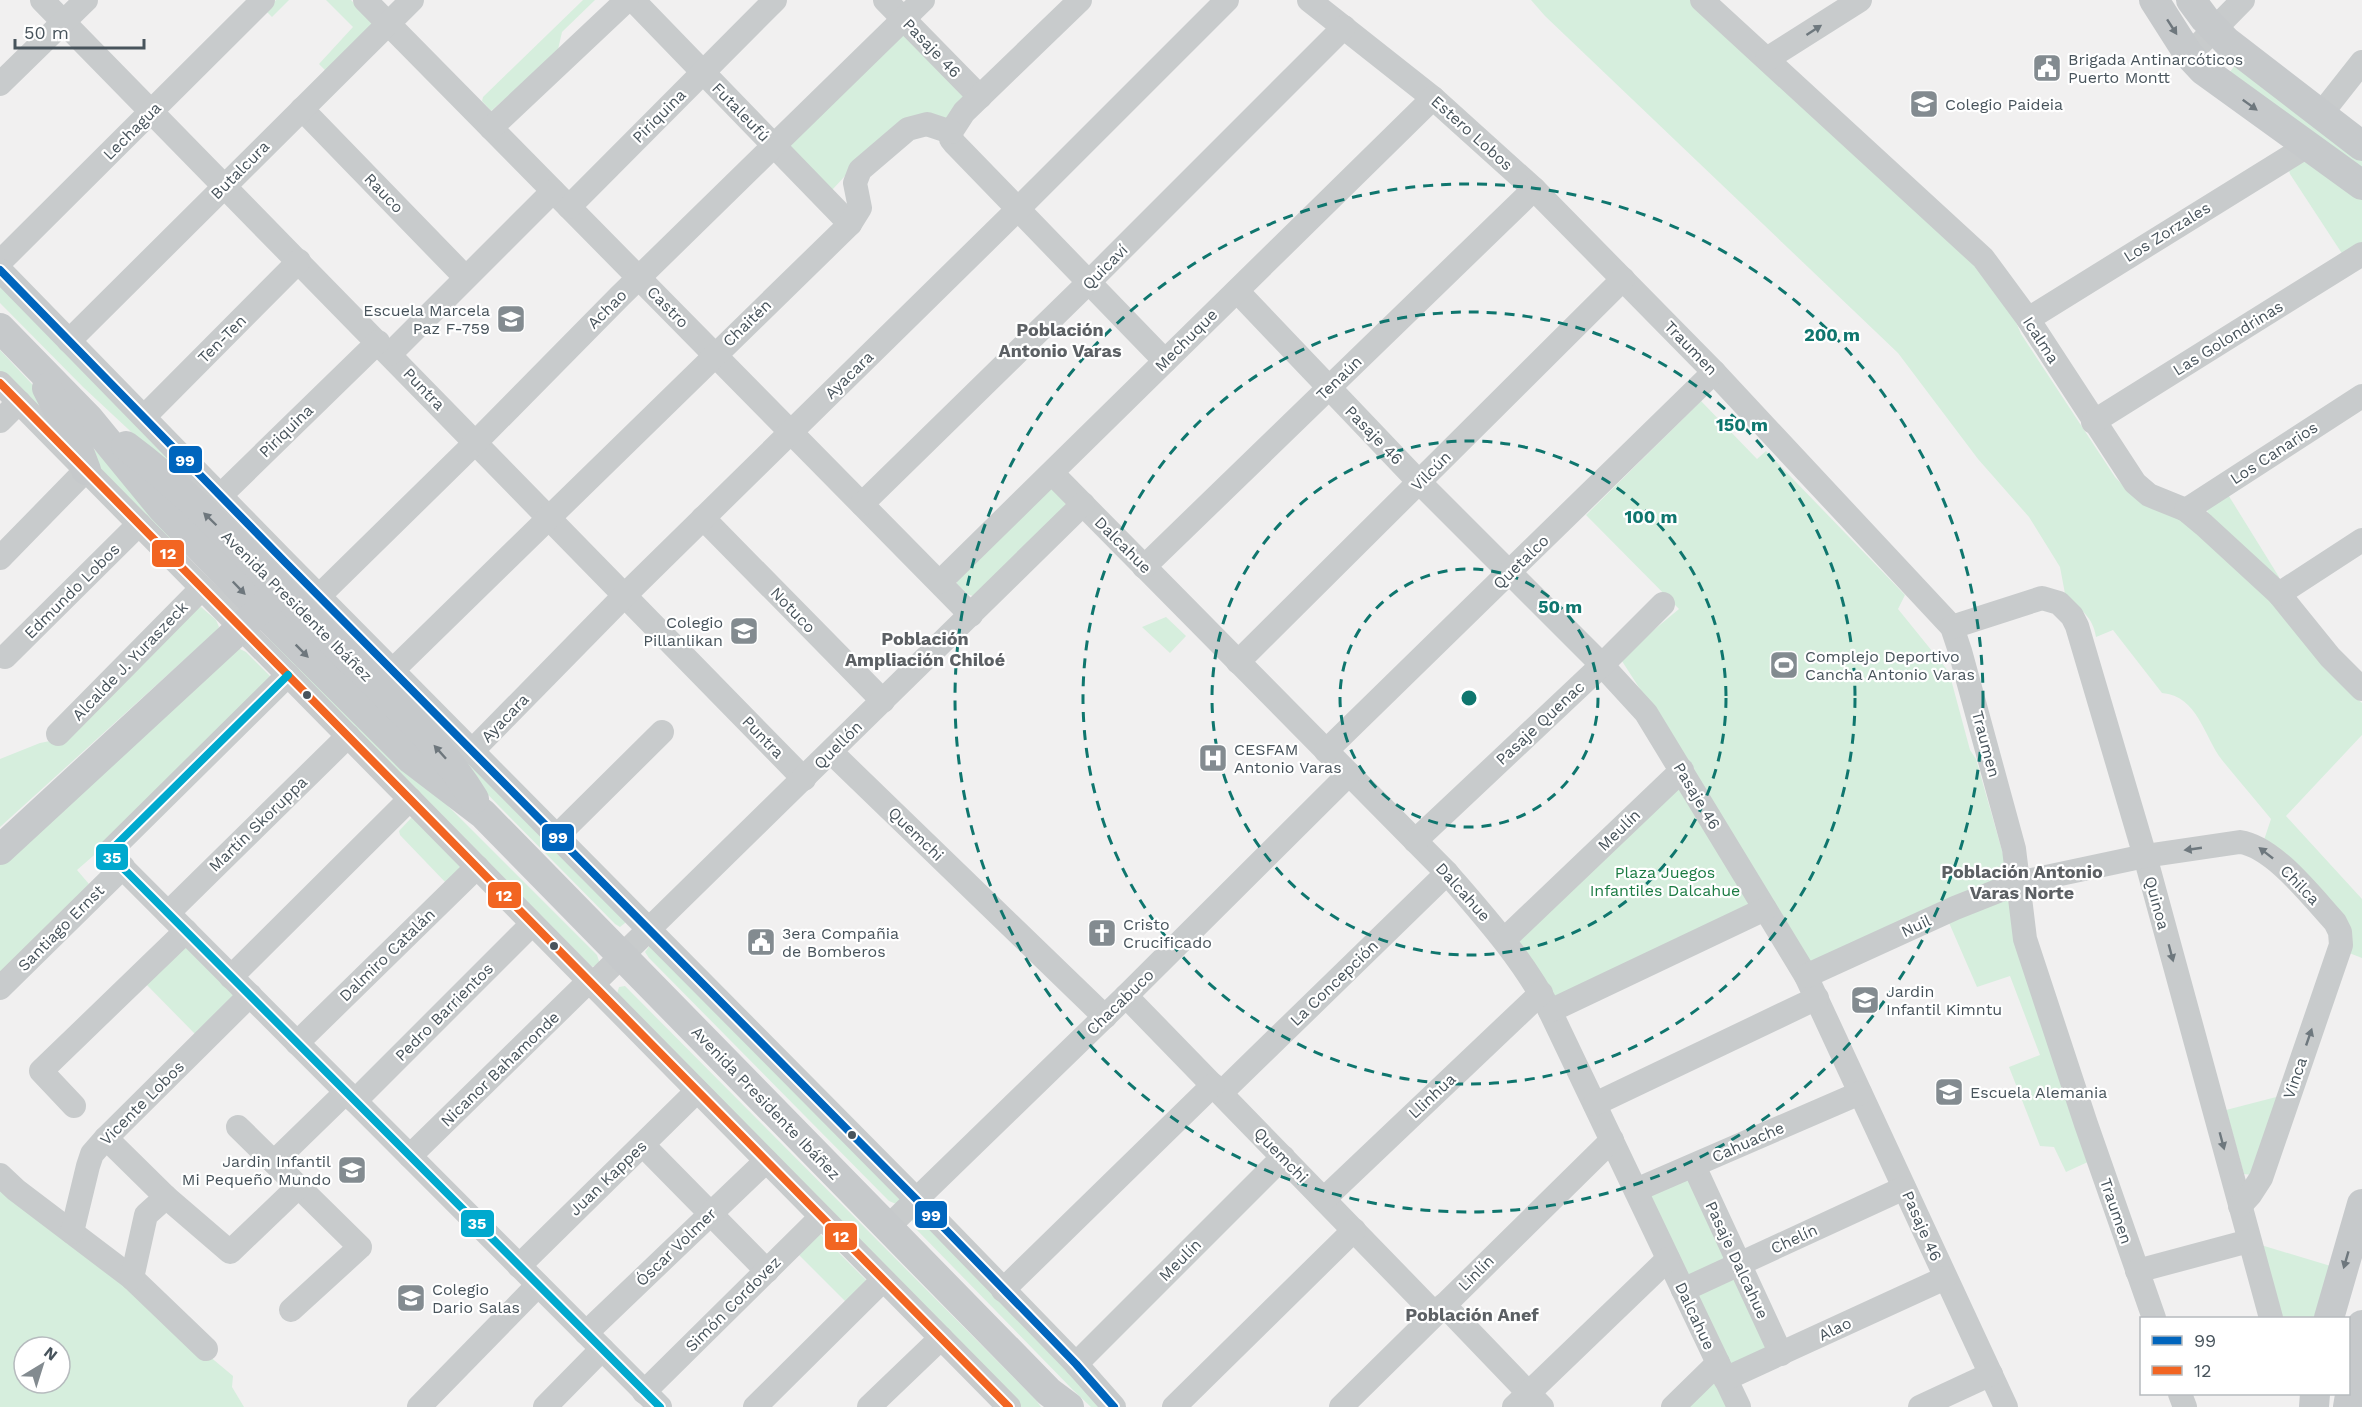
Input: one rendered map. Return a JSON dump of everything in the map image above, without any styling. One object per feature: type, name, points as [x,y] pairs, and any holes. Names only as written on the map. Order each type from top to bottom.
[{"type":"main road","points":[[2154,0],[2189,55],[2219,83],[2362,185]]},
{"type":"main road","points":[[2191,0],[2214,30],[2241,54],[2362,146]]},
{"type":"main road","name":"Avenida Presidente Ibáñez","points":[[0,328],[89,419],[162,508],[261,610],[411,759],[483,814],[1059,1402]]},
{"type":"main road","points":[[33,362],[78,448],[86,470]]},
{"type":"main road","points":[[0,850],[261,610]]},
{"type":"main road","points":[[2329,1317],[2362,1204]]},
{"type":"main road","points":[[2350,1337],[2362,1323]]},
{"type":"main road","points":[[2348,1407],[2362,1323]]},
{"type":"street","name":"Puntra","points":[[42,0],[626,594],[804,779]]},
{"type":"street","points":[[0,84],[86,0]]},
{"type":"street","name":"Lechagua","points":[[0,262],[263,0]]},
{"type":"street","name":"Castro","points":[[365,0],[971,615]]},
{"type":"street","name":"Butalcura","points":[[69,341],[412,0]]},
{"type":"street","points":[[491,128],[627,0]]},
{"type":"street","name":"Futaleufú","points":[[633,0],[850,224]]},
{"type":"street","name":"Piriquina","points":[[220,496],[384,348],[561,199],[703,72],[776,0]]},
{"type":"street","name":"Pasaje 46","points":[[885,0],[980,97]]},
{"type":"street","name":"Achao","points":[[320,596],[639,278],[923,0]]},
{"type":"street","points":[[1080,0],[957,120],[951,132],[951,139],[1165,361]]},
{"type":"street","name":"Ayacara","points":[[472,751],[626,594],[1227,0]]},
{"type":"street","name":"Icalma","points":[[1702,0],[1969,243],[1995,272],[2028,319],[2093,422],[2135,483],[2149,495],[2186,510],[2278,594],[2330,657],[2362,689]]},
{"type":"street","points":[[1767,59],[1860,0]]},
{"type":"street","points":[[2189,55],[2243,0]]},
{"type":"street","name":"Estero Lobos","points":[[1321,3],[1344,27],[1433,98],[1534,189],[1623,279]]},
{"type":"street","name":"Quicaví","points":[[862,504],[1089,282],[1344,27]]},
{"type":"street","points":[[2321,114],[2362,62]]},
{"type":"street","name":"Mechuque","points":[[940,582],[1433,98]]},
{"type":"street","name":"Rauco","points":[[302,109],[465,278]]},
{"type":"street","name":"Chaitén","points":[[393,670],[850,224],[860,208],[855,183],[860,170],[908,129],[927,124],[951,132]]},
{"type":"street","name":"Los Zorzales","points":[[2028,319],[2307,146]]},
{"type":"street","name":"Tenaún","points":[[1144,567],[1534,189]]},
{"type":"street","name":"Las Golondrinas","points":[[2093,422],[2362,254]]},
{"type":"street","name":"Ten-Ten","points":[[144,417],[299,261]]},
{"type":"street","name":"Avenida Presidente Ibáñez","points":[[0,270],[220,496],[916,1199],[1076,1364],[1114,1407]]},
{"type":"street","name":"Traumen","points":[[1623,279],[1714,372],[1952,627],[2014,849],[2025,939],[2154,1317]]},
{"type":"street","name":"Vilcún","points":[[1238,662],[1623,279]]},
{"type":"street","name":"Pasaje 46","points":[[1237,291],[1419,482],[1602,664],[1640,705],[1682,770],[1806,976],[2006,1407]]},
{"type":"street","name":"Quetalco","points":[[1326,751],[1714,372]]},
{"type":"street","name":"Avenida Presidente Ibáñez","points":[[0,382],[202,588],[261,610],[288,675],[941,1338],[998,1403]]},
{"type":"street","name":"Los Canarios","points":[[2186,510],[2362,396]]},
{"type":"street","points":[[0,421],[19,402]]},
{"type":"street","points":[[0,558],[86,470]]},
{"type":"street","name":"Dalcahue","points":[[1052,473],[1447,873],[1504,939],[1527,970],[1546,1002],[1739,1407]]},
{"type":"street","name":"Quellón","points":[[591,983],[650,929],[1083,504]]},
{"type":"street","name":"Notuco","points":[[703,518],[883,701]]},
{"type":"street","name":"Edmundo Lobos","points":[[5,657],[139,525]]},
{"type":"street","points":[[2278,594],[2362,540]]},
{"type":"street","name":"Alcalde J. Yuraszeck","points":[[58,734],[202,588]]},
{"type":"street","name":"Quinoa","points":[[1952,627],[2042,598],[2060,603],[2077,626],[2145,856],[2271,1317]]},
{"type":"street","name":"Pasaje Quenac","points":[[1415,841],[1663,604]]},
{"type":"street","name":"Santiago Ernst","points":[[0,988],[288,675]]},
{"type":"street","points":[[556,836],[662,732]]},
{"type":"street","name":"Martín Skoruppa","points":[[168,913],[348,736]]},
{"type":"street","name":"Quemchi","points":[[831,752],[1105,1017]]},
{"type":"street","name":"Meulín","points":[[1504,939],[1682,770]]},
{"type":"street","name":"Chacabuco","points":[[888,1227],[1105,1017],[1349,774]]},
{"type":"street","points":[[231,977],[410,799]]},
{"type":"street","name":"Nuil","points":[[1806,976],[1955,908],[2019,883],[2145,856],[2240,842]]},
{"type":"street","name":"Chilca","points":[[2240,842],[2252,843],[2261,849],[2295,880],[2335,922],[2340,932],[2341,945]]},
{"type":"street","points":[[116,860],[652,1399]]},
{"type":"street","name":"Dalmiro Catalán","points":[[297,1043],[477,867]]},
{"type":"street","name":"La Concepción","points":[[1003,1290],[1447,873]]},
{"type":"street","name":"Llinhua","points":[[1324,1199],[1546,1002],[1765,909]]},
{"type":"street","name":"Pedro Barrientos","points":[[274,1162],[351,1097],[532,924]]},
{"type":"street","points":[[74,1106],[41,1071],[186,931]]},
{"type":"street","name":"Vinca","points":[[2240,1206],[2261,1178],[2341,945]]},
{"type":"street","name":"Nicanor Bahamonde","points":[[410,1156],[591,983]]},
{"type":"street","name":"Vicente Lobos","points":[[72,1232],[92,1154],[250,995]]},
{"type":"street","name":"Quemchi","points":[[1126,996],[1354,1230],[1440,1310],[1528,1402]]},
{"type":"street","points":[[1595,1104],[1817,998]]},
{"type":"street","name":"Juan Kappes","points":[[519,1266],[697,1091]]},
{"type":"street","name":"Cahuache","points":[[1636,1190],[1860,1093]]},
{"type":"street","points":[[238,1127],[360,1246],[291,1310]]},
{"type":"street","points":[[106,1138],[166,1197],[230,1252],[299,1186]]},
{"type":"street","name":"Linlín","points":[[1341,1407],[1612,1140]]},
{"type":"street","points":[[643,1145],[767,1271]]},
{"type":"street","name":"Meulín","points":[[1076,1364],[1283,1157]]},
{"type":"street","name":"Óscar Volmer","points":[[544,1407],[594,1341],[711,1214],[766,1161]]},
{"type":"street","name":"Pasaje Dalcahue","points":[[1694,1166],[1781,1354]]},
{"type":"street","points":[[0,1174],[16,1190],[132,1278],[206,1349]]},
{"type":"street","name":"Chelín","points":[[1683,1290],[1904,1188]]},
{"type":"street","points":[[132,1278],[146,1215],[166,1197]]},
{"type":"street","name":"Simón Cordovez","points":[[652,1399],[767,1271],[821,1217]]},
{"type":"street","points":[[1174,1407],[1354,1230]]},
{"type":"street","points":[[2137,1271],[2249,1241]]},
{"type":"street","points":[[1528,1402],[1668,1259]]},
{"type":"street","name":"Alao","points":[[1673,1407],[1722,1371],[1781,1354],[1945,1278]]},
{"type":"street","points":[[755,1407],[883,1280]]},
{"type":"street","points":[[419,1407],[538,1285]]},
{"type":"street","points":[[869,1407],[941,1338]]},
{"type":"street","points":[[1920,1407],[1991,1374]]},
{"type":"green space","points":[[276,0],[289,0],[272,17],[266,11]]},
{"type":"green space","points":[[326,0],[351,0],[375,25],[331,76],[319,64],[353,27]]},
{"type":"green space","points":[[583,0],[595,0],[562,32],[557,54],[491,111],[482,101],[483,97]]},
{"type":"green space","points":[[1531,0],[1692,0],[1913,198],[2008,303],[2021,334],[2115,477],[2133,496],[2183,519],[2246,573],[2344,687],[2362,703],[2362,735],[2286,816],[2362,899],[2362,958],[2344,951],[2263,843],[2271,819],[2222,760],[2192,709],[2174,696],[2162,693],[2113,630],[2096,637],[2095,630],[2086,615],[2066,599],[2060,567],[2029,517],[1978,459],[1898,353],[1545,16]]},
{"type":"green space","points":[[906,35],[966,97],[947,122],[845,176],[832,190],[793,160],[789,142],[900,36]]},
{"type":"green space","points":[[2236,64],[2362,158],[2362,174],[2226,77]]},
{"type":"green space","points":[[2302,157],[2362,198],[2362,244],[2343,255],[2290,174],[2288,167]]},
{"type":"green space","points":[[0,279],[626,917],[625,923],[620,927],[615,924],[217,512],[83,387],[0,303]]},
{"type":"green space","points":[[0,350],[46,399],[68,440],[0,371]]},
{"type":"green space","name":"Complejo Deportivo Cancha Antonio Varas","points":[[1701,401],[1757,459],[1766,451],[1905,595],[1898,609],[1949,672],[1970,750],[1976,759],[2090,1161],[2066,1172],[2054,1147],[2040,1146],[2009,1067],[2040,1055],[2010,976],[1977,987],[1943,909],[1850,951],[1807,962],[1720,813],[1620,658],[1679,609],[1586,515]]},
{"type":"green space","points":[[90,445],[176,535],[169,543],[102,476]]},
{"type":"green space","points":[[1051,481],[1075,506],[975,597],[968,594],[957,584],[957,577]]},
{"type":"green space","points":[[2227,493],[2279,577],[2278,579],[2208,514],[2207,509]]},
{"type":"green space","points":[[201,607],[216,620],[219,627],[217,630],[0,827],[0,759],[40,743],[55,740],[197,608]]},
{"type":"green space","points":[[1166,617],[1186,636],[1170,653],[1142,627]]},
{"type":"green space","points":[[276,634],[597,955],[600,964],[592,967],[268,641]]},
{"type":"green space","points":[[238,648],[246,652],[273,679],[108,843],[77,870],[89,884],[0,978],[0,858]]},
{"type":"green space","name":"Plaza Juegos Infantiles Dalcahue","points":[[1679,780],[1757,908],[1553,1003],[1512,940]]},
{"type":"green space","points":[[414,815],[468,865],[448,885],[400,835],[399,831]]},
{"type":"green space","points":[[186,936],[245,995],[200,1039],[142,980]]},
{"type":"green space","points":[[650,945],[902,1199],[896,1204],[889,1201],[649,958],[645,952]]},
{"type":"green space","points":[[625,986],[1041,1407],[1021,1407],[617,994],[619,987]]},
{"type":"green space","points":[[2284,1095],[2252,1175],[2244,1174],[2226,1110]]},
{"type":"green space","points":[[1693,1169],[1777,1351],[1727,1374],[1642,1192]]},
{"type":"green space","points":[[0,1181],[233,1376],[232,1387],[244,1407],[0,1407]]},
{"type":"green space","points":[[917,1216],[1106,1407],[1091,1407],[1073,1390],[915,1228],[912,1220]]},
{"type":"green space","points":[[819,1233],[867,1281],[846,1302],[798,1254]]},
{"type":"green space","points":[[2261,1245],[2334,1267],[2321,1317],[2282,1317]]},
{"type":"green space","points":[[1713,1383],[1727,1407],[1685,1407]]},
{"type":"transit line","name":"99","points":[[0,270],[285,562],[916,1199],[1076,1364],[1114,1407]]},
{"type":"transit line","name":"12","points":[[0,383],[1009,1407]]},
{"type":"transit line","name":"35","points":[[288,675],[108,853],[660,1407]]},
{"type":"place","name":"Brigada Antinarcóticos Puerto Montt","points":[[2047,68]]},
{"type":"place","name":"Colegio Paideia","points":[[1924,104]]},
{"type":"place","name":"Escuela Marcela Paz F-759","points":[[511,319]]},
{"type":"place","name":"Colegio Pillanlikan","points":[[744,631]]},
{"type":"place","name":"Complejo Deportivo Cancha Antonio Varas","points":[[1784,665]]},
{"type":"place","name":"CESFAM Antonio Varas","points":[[1213,758]]},
{"type":"place","name":"Cristo Crucificado","points":[[1102,933]]},
{"type":"place","name":"3era Compañia de Bomberos","points":[[761,942]]},
{"type":"place","name":"Jardin Infantil Kimntu","points":[[1865,1000]]},
{"type":"place","name":"Escuela Alemania","points":[[1949,1092]]},
{"type":"place","name":"Jardin Infantil Mi Pequeño Mundo","points":[[352,1170]]},
{"type":"place","name":"Colegio Dario Salas","points":[[411,1298]]},
{"type":"district","name":"Población Antonio Varas","points":[[1060,339]]},
{"type":"district","name":"Población Ampliación Chiloé","points":[[925,648]]},
{"type":"district","name":"Población Antonio Varas Norte","points":[[2022,881]]},
{"type":"district","name":"Población Anef","points":[[1472,1314]]}]
